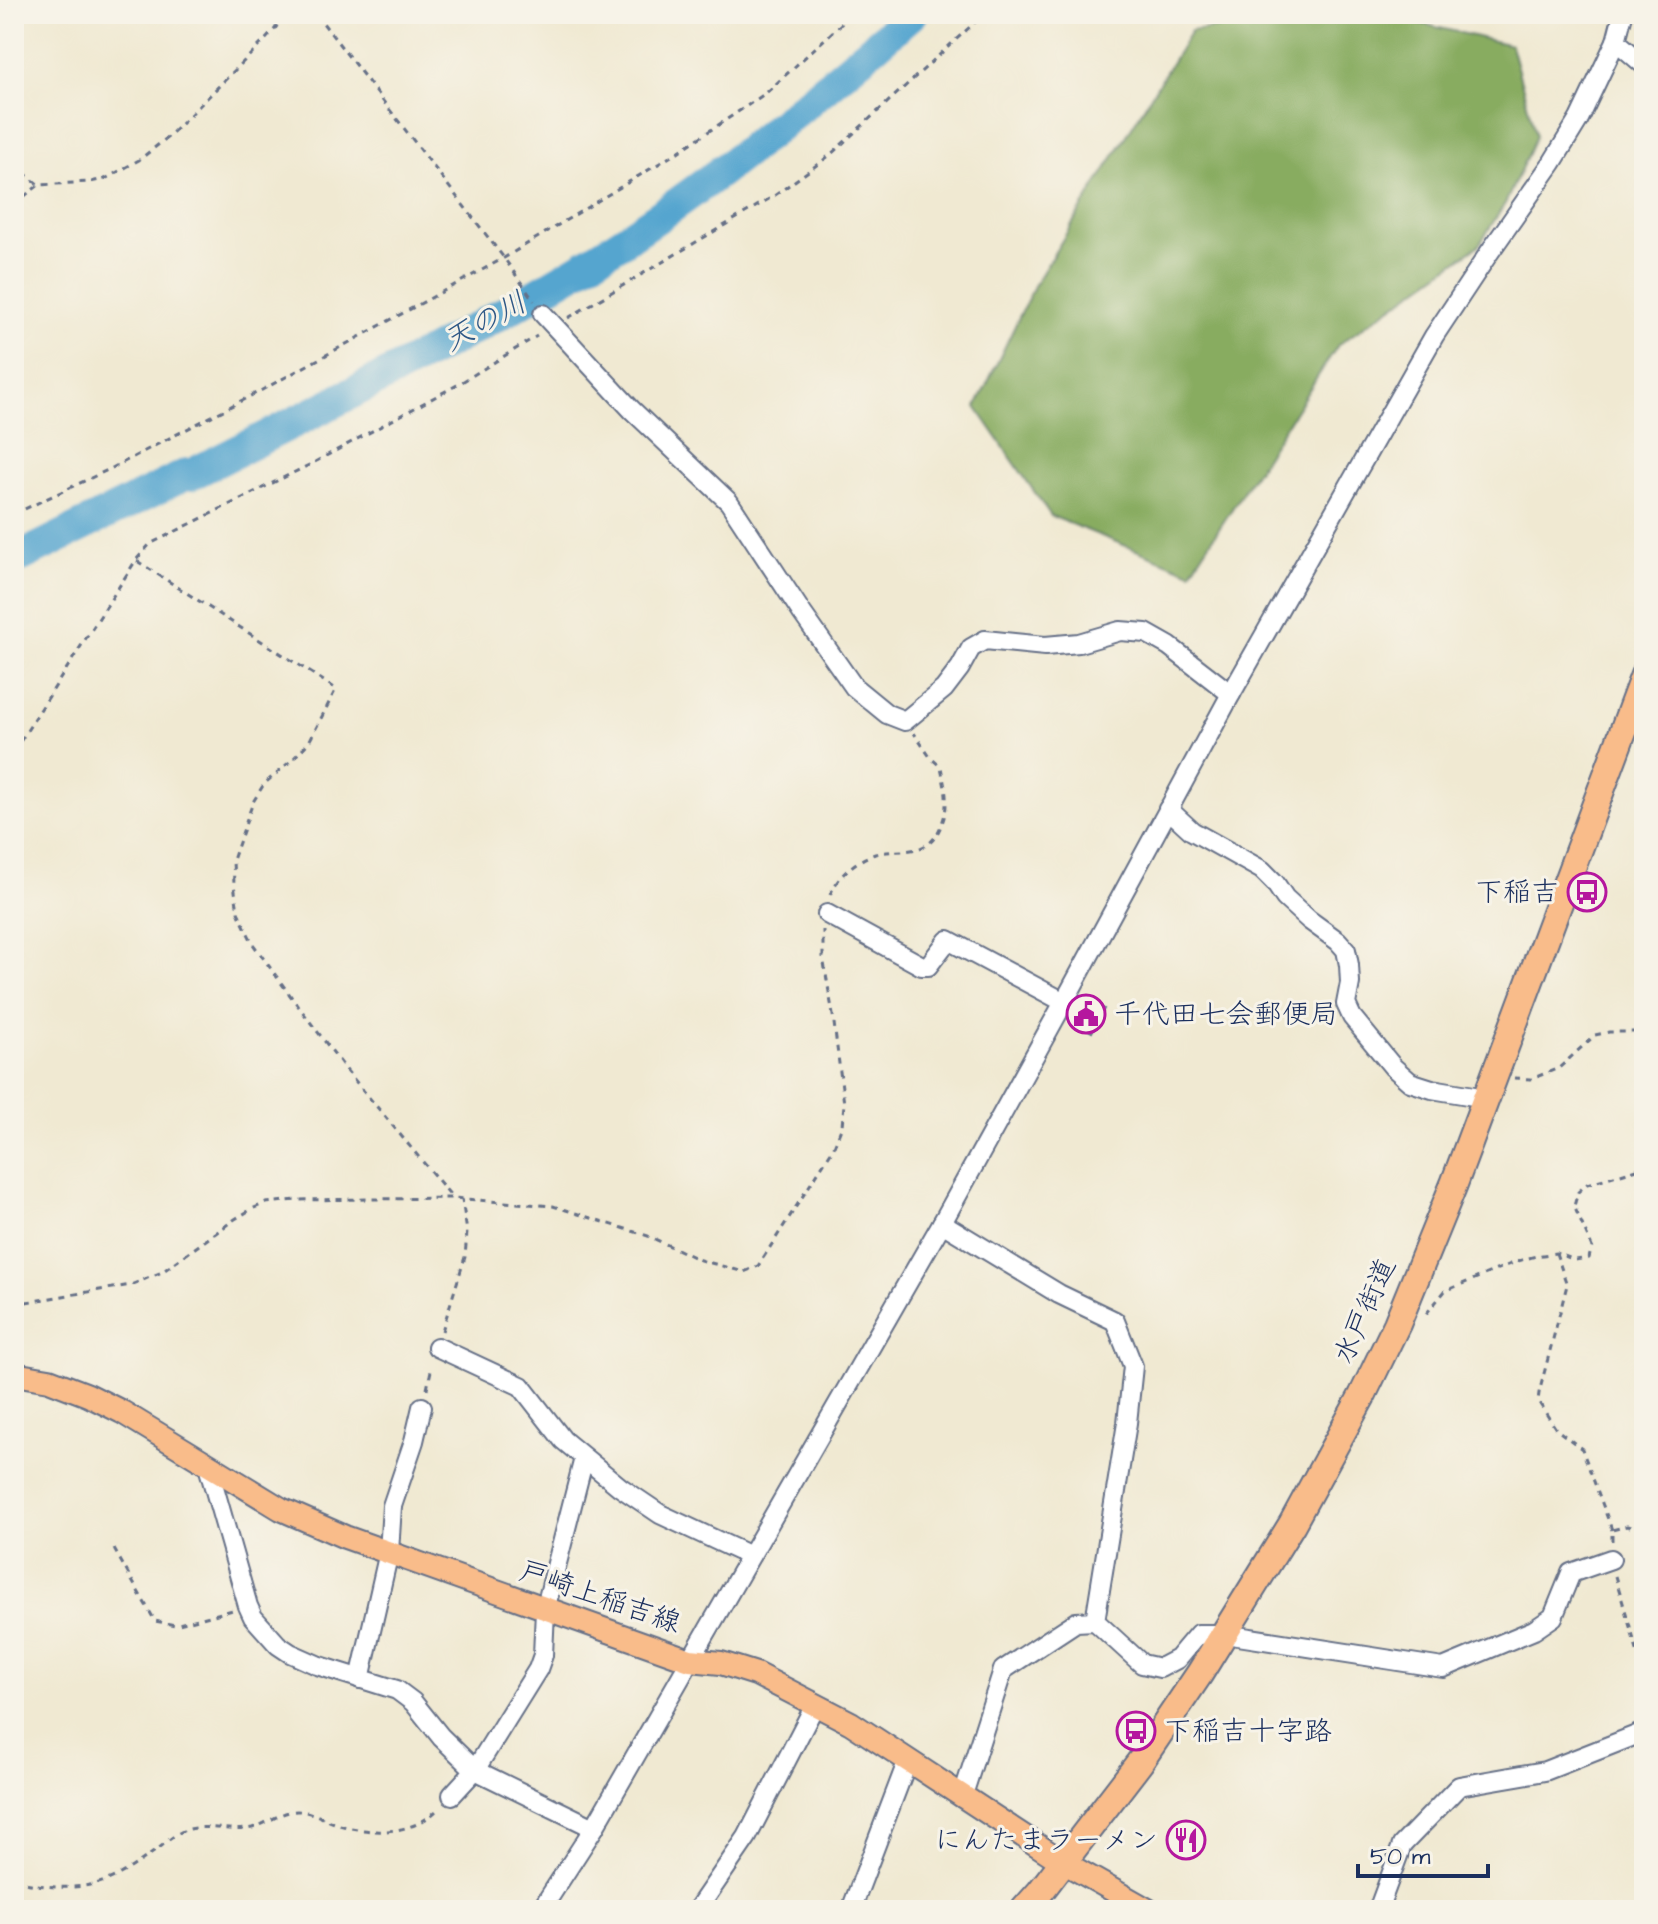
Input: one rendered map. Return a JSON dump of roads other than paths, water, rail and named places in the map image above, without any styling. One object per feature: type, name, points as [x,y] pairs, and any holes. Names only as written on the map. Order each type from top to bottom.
[{"type":"highway","name":"水戸街道","points":[[1024,1910],[1140,1762],[1225,1634],[1292,1524],[1362,1396],[1397,1324],[1454,1184],[1644,675]]},
{"type":"main road","name":"戸崎上稲吉線","points":[[14,1374],[49,1380],[88,1395],[122,1412],[281,1509],[345,1537],[690,1660],[721,1663],[756,1674],[851,1723],[1063,1862],[1148,1910]]},
{"type":"street","points":[[541,1910],[594,1828],[942,1223],[1231,694],[1434,336],[1579,119],[1616,41],[1623,14]]},
{"type":"street","points":[[1616,41],[1644,65]]},
{"type":"street","points":[[548,320],[632,410],[729,502],[854,687],[887,714],[905,721],[944,689],[971,648],[985,640],[1045,646],[1079,643],[1120,631],[1146,633],[1169,646],[1231,694]]},
{"type":"street","points":[[1168,809],[1192,831],[1262,870],[1285,898],[1346,950],[1350,983],[1346,1004],[1352,1017],[1393,1067],[1410,1082],[1486,1098]]},
{"type":"street","points":[[827,914],[922,966],[928,966],[948,940],[1064,1002]]},
{"type":"street","points":[[942,1223],[1059,1294],[1115,1321],[1133,1366],[1127,1423],[1095,1621]]},
{"type":"street","points":[[437,1347],[521,1386],[563,1440],[620,1487],[660,1514],[750,1556]]},
{"type":"street","points":[[360,1679],[389,1552],[394,1497],[414,1441],[422,1407]]},
{"type":"street","points":[[452,1795],[475,1770],[538,1669],[543,1655],[545,1610],[584,1458]]},
{"type":"street","points":[[208,1466],[248,1606],[253,1617],[278,1645],[317,1665],[397,1690],[413,1702],[441,1737],[475,1770],[594,1828]]},
{"type":"street","points":[[962,1798],[1003,1670],[1076,1622],[1095,1621],[1142,1664],[1160,1668],[1177,1659],[1198,1634],[1225,1634],[1443,1668],[1534,1630],[1553,1617],[1571,1573],[1611,1559]]},
{"type":"street","points":[[697,1910],[747,1837],[815,1705]]},
{"type":"street","points":[[1378,1910],[1402,1845],[1459,1786],[1545,1771],[1644,1732]]},
{"type":"street","points":[[851,1910],[908,1760]]},
{"type":"waterway","name":"天の川","points":[[14,560],[393,372],[591,261],[716,175],[912,14]]},
{"type":"place","name":"下稲吉","points":[[1587,892]]},
{"type":"place","name":"千代田七会郵便局","points":[[1086,1014]]},
{"type":"place","name":"下稲吉十字路","points":[[1136,1731]]},
{"type":"place","name":"にんたまラーメン","points":[[1186,1840]]}]
